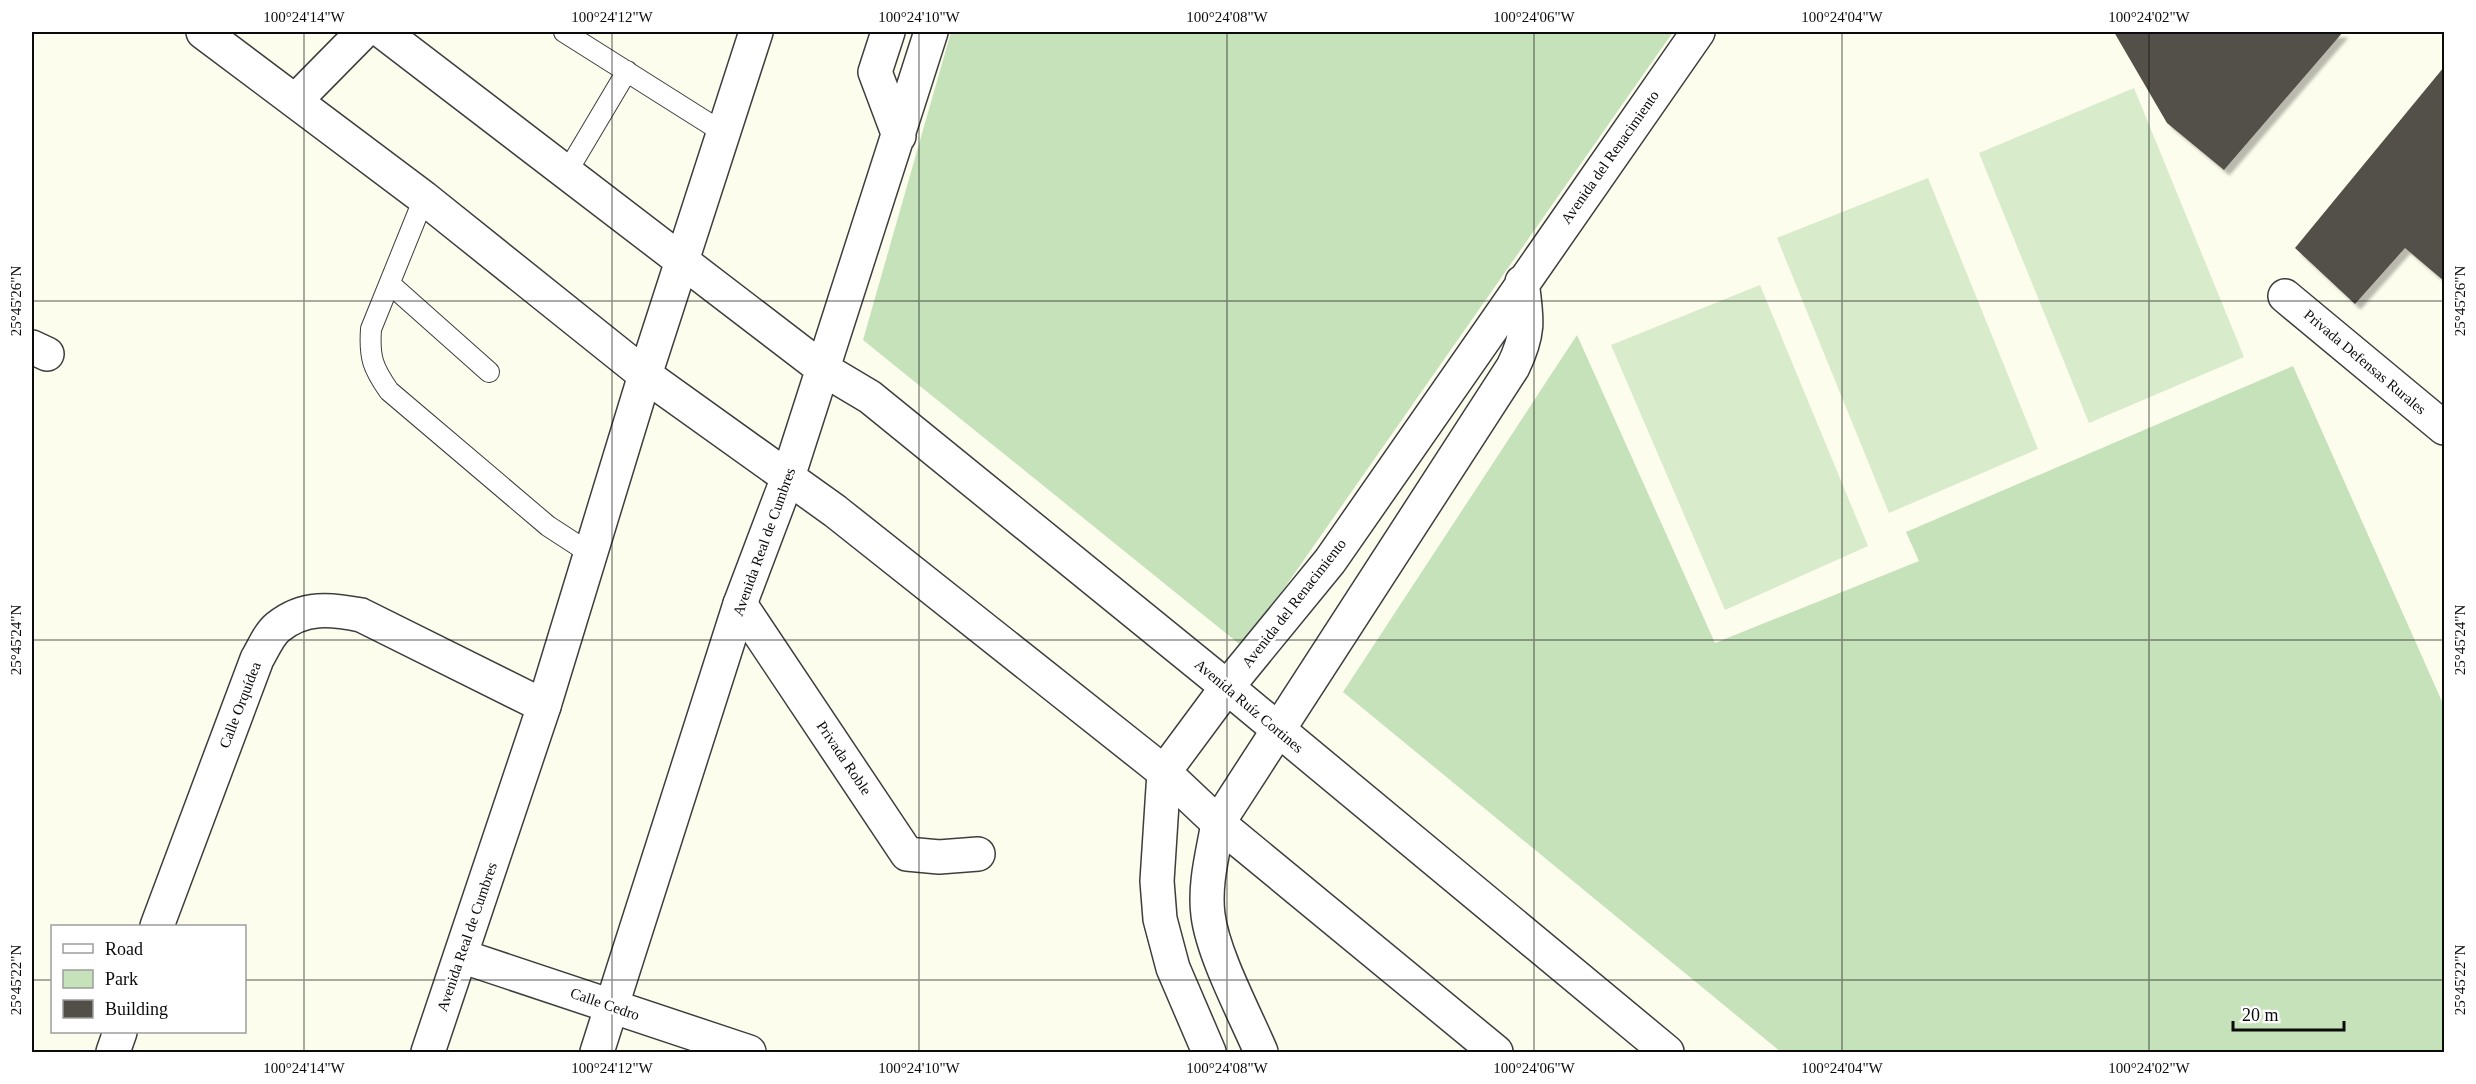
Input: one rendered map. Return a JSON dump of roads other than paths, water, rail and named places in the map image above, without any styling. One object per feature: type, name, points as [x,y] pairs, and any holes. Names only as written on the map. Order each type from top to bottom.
[{"type":"street","points":[[203,32],[424,198],[645,375],[835,511],[1164,772],[1218,823],[1496,1053]]},
{"type":"street","points":[[295,102],[363,32]]},
{"type":"street","name":"Avenida Ruíz Cortines","points":[[383,32],[823,369],[870,397],[1227,687],[1667,1053]]},
{"type":"street","name":"Avenida Real de Cumbres","points":[[428,1053],[544,706],[645,375],[756,32]]},
{"type":"street","points":[[888,32],[875,72],[899,136]]},
{"type":"street","name":"Avenida Real de Cumbres","points":[[597,1053],[614,1007],[740,604],[788,477],[931,32]]},
{"type":"street","name":"Avenida del Renacimiento","points":[[1164,772],[1227,687],[1330,561],[1698,32]]},
{"type":"street","points":[[1262,1053],[1219,953],[1208,915],[1207,882],[1218,823],[1513,367],[1524,344],[1527,320],[1522,282]]},
{"type":"street","name":"Privada Defensas Rurales","points":[[2285,296],[2445,428]]},
{"type":"street","name":"Privada Roble","points":[[740,604],[908,854],[939,857],[978,854]]},
{"type":"street","name":"Calle Orquídea","points":[[158,925],[257,659],[277,628],[302,613],[332,609],[361,615],[544,706]]},
{"type":"street","points":[[1164,772],[1157,881],[1160,919],[1173,968],[1209,1053]]},
{"type":"street","name":"Calle Cedro","points":[[461,956],[749,1053]]},
{"type":"street","points":[[113,1053],[120,1033]]},
{"type":"lane","points":[[564,32],[724,133]]},
{"type":"lane","points":[[567,172],[627,71]]},
{"type":"lane","points":[[424,198],[371,329],[370,348],[374,369],[389,391],[548,526],[591,554]]},
{"type":"lane","points":[[390,284],[489,372]]}]
